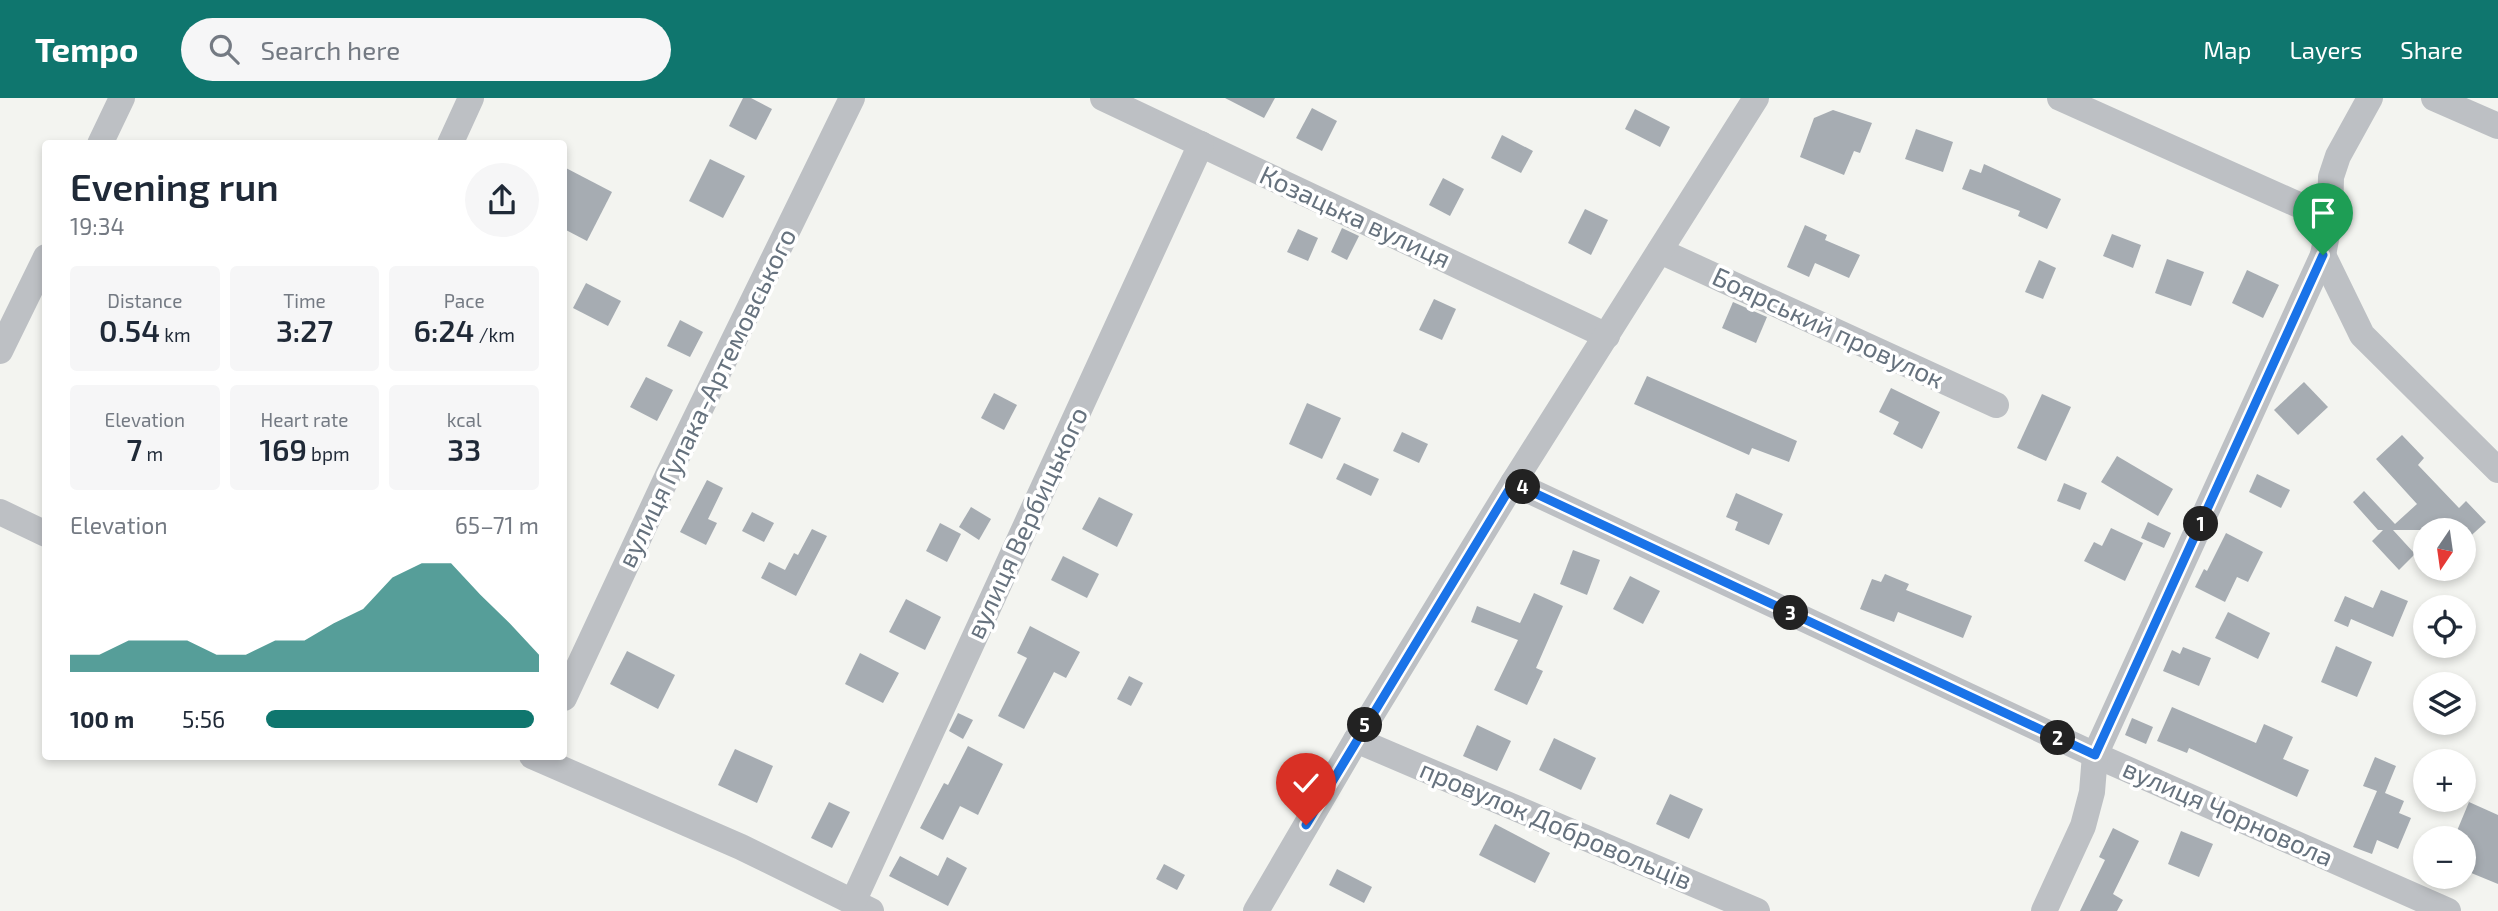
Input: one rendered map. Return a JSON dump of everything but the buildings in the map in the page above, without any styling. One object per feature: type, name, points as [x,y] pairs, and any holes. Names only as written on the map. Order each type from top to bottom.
[{"type":"street","points":[[102,140],[122,98]]},
{"type":"street","points":[[452,140],[471,98]]},
{"type":"street","name":"вулиця Гулака-Артемовського","points":[[567,692],[668,475],[852,98]]},
{"type":"street","name":"Козацька вулиця","points":[[1103,98],[1607,336]]},
{"type":"street","points":[[1256,911],[1356,740],[1513,483],[1755,98]]},
{"type":"street","points":[[2060,98],[2330,219]]},
{"type":"street","points":[[2044,911],[2083,826],[2092,792],[2095,755],[2323,255],[2330,219],[2331,177],[2338,156],[2370,98]]},
{"type":"street","points":[[2434,98],[2498,126]]},
{"type":"street","name":"вулиця Вербицького","points":[[862,907],[1201,144]]},
{"type":"street","name":"Боярський провулок","points":[[1660,251],[1996,405]]},
{"type":"street","points":[[2323,255],[2362,335],[2498,470]]},
{"type":"street","points":[[0,351],[42,265]]},
{"type":"street","name":"вулиця Чорновола","points":[[1513,483],[2095,755],[2448,911]]},
{"type":"street","points":[[0,512],[42,532]]},
{"type":"street","name":"провулок Добровольців","points":[[1356,740],[1757,911]]},
{"type":"street","points":[[542,760],[741,847],[862,907]]},
{"type":"route","points":[[1306,825],[1513,483],[2095,755],[2323,255]]}]
